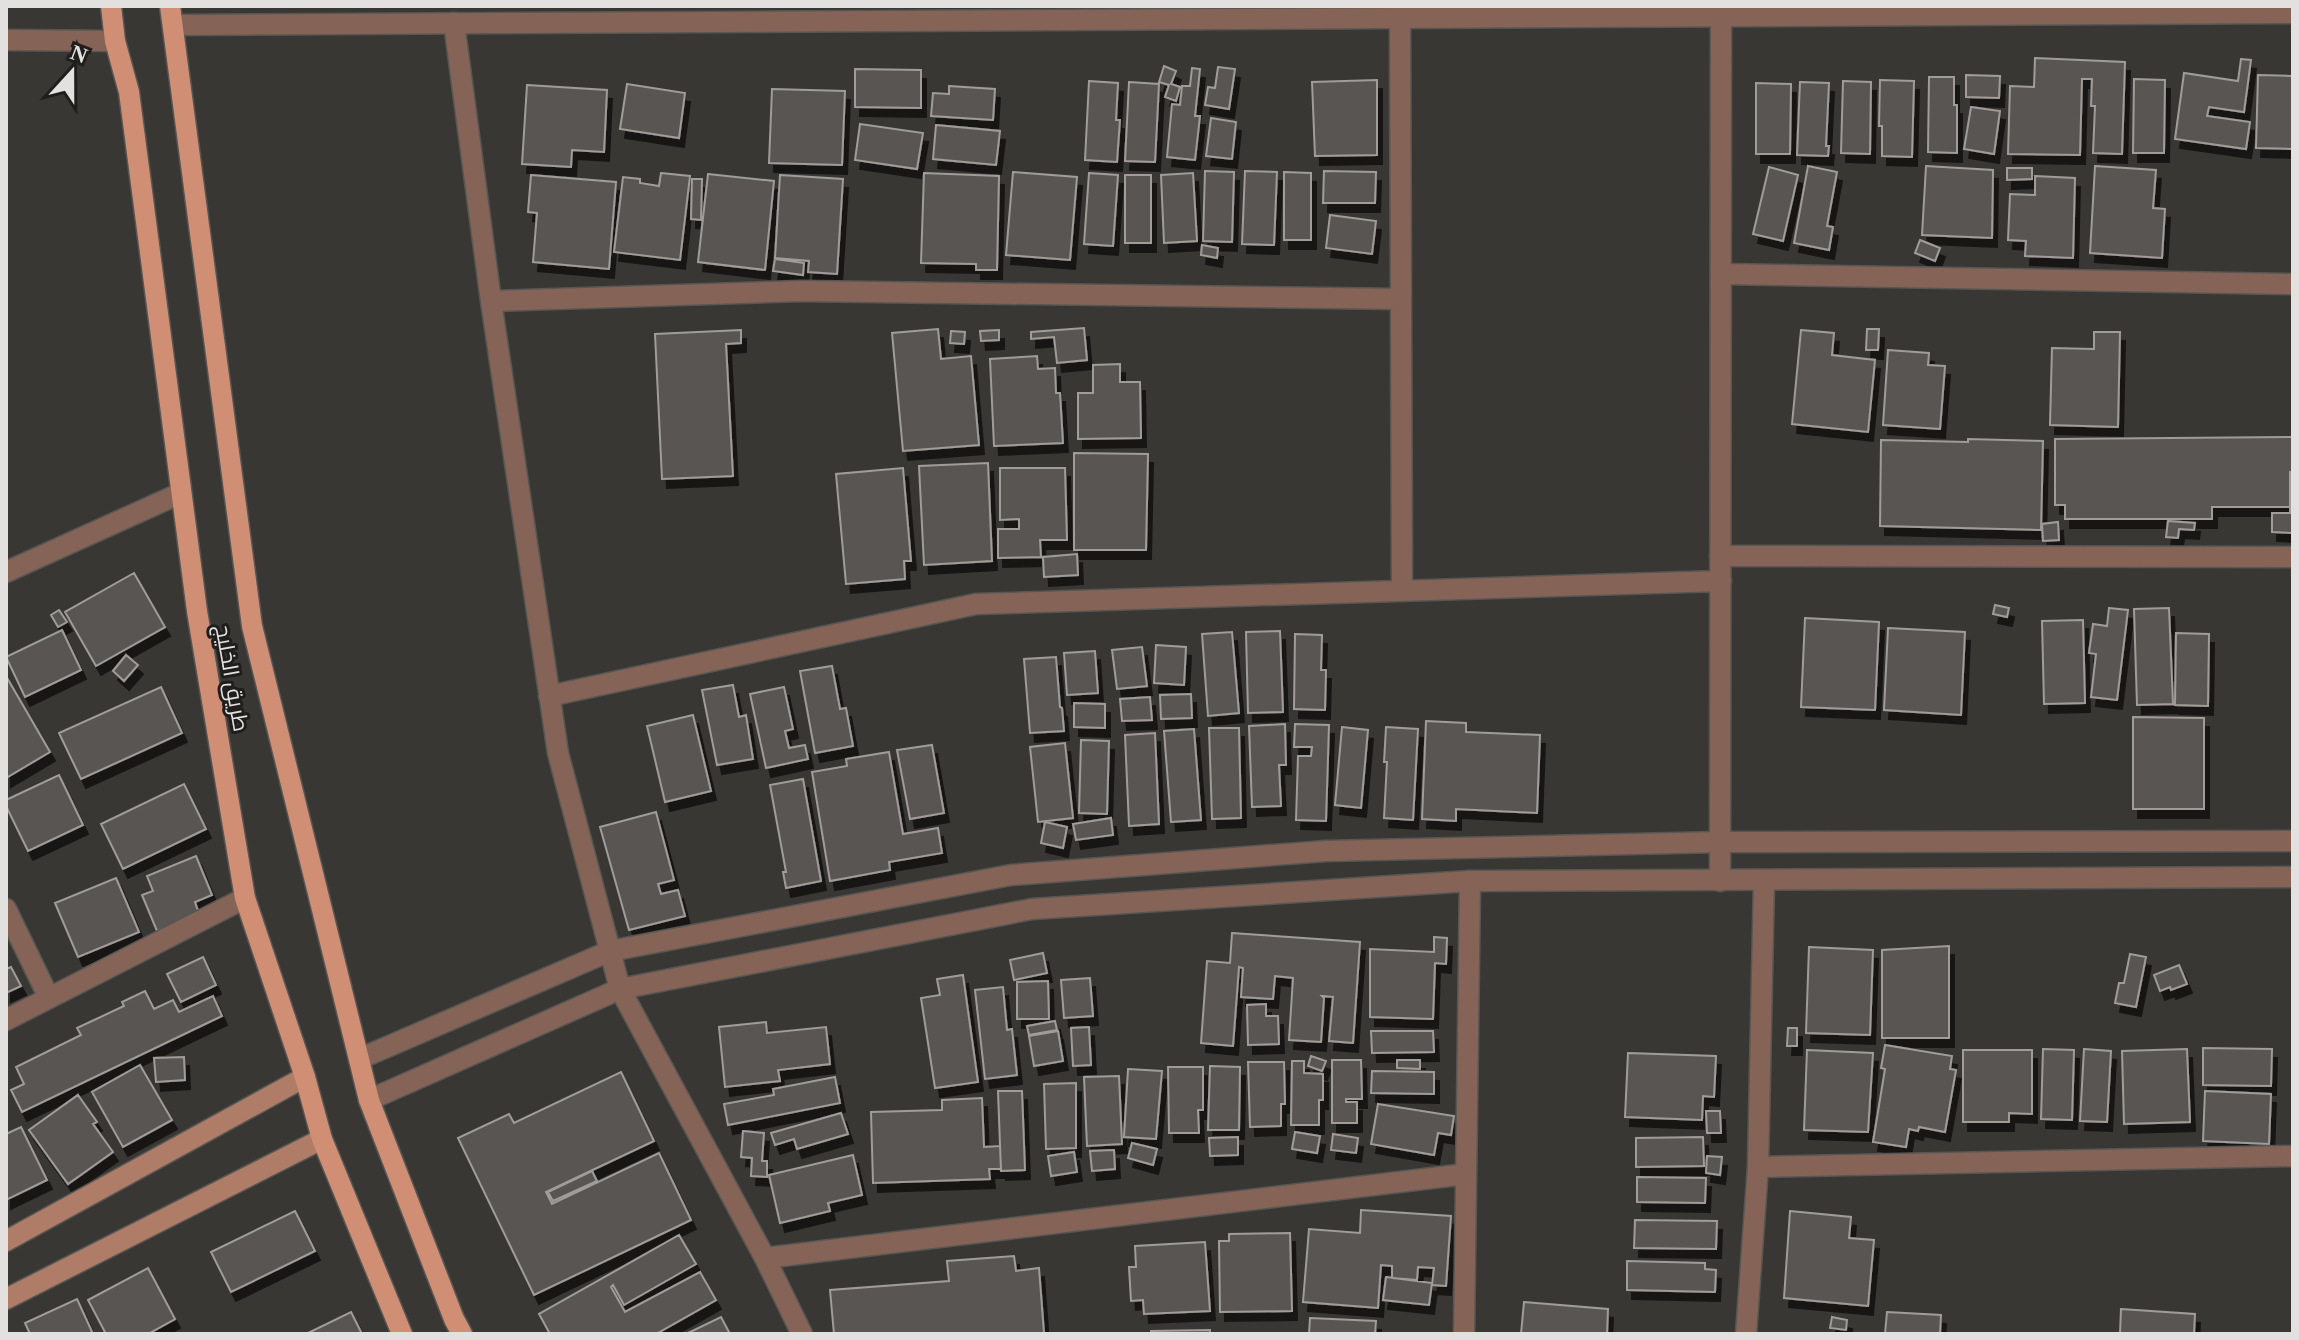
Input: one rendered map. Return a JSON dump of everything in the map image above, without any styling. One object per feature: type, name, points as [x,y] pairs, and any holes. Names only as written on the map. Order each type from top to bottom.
[{"type":"main road","name":"طريق الخليج","points":[[111,6],[115,41],[129,92],[197,611],[245,898],[305,1077],[322,1139],[402,1334]]},
{"type":"main road","name":"طريق الخليج","points":[[171,15],[252,626],[369,1100],[462,1334]]},
{"type":"main road","points":[[6,1241],[305,1077]]},
{"type":"main road","points":[[6,1299],[322,1139]]},
{"type":"street","points":[[171,15],[454,23],[1234,12],[1400,18],[1496,12],[1721,16],[2293,13]]},
{"type":"street","points":[[1720,881],[1721,16]]},
{"type":"street","points":[[1400,18],[1402,591]]},
{"type":"street","points":[[454,23],[491,301],[558,753],[620,989],[765,1258],[802,1334]]},
{"type":"street","points":[[6,40],[115,41]]},
{"type":"street","points":[[1721,274],[2293,284]]},
{"type":"street","points":[[491,301],[801,291],[1401,299]]},
{"type":"street","points":[[6,572],[181,493]]},
{"type":"street","points":[[1720,556],[2293,557]]},
{"type":"street","points":[[549,696],[976,604],[1721,581]]},
{"type":"street","points":[[359,1059],[610,951],[1011,875],[1326,851],[1720,842],[2293,841]]},
{"type":"street","points":[[369,1100],[620,989],[1032,909],[1470,881],[2293,877]]},
{"type":"street","points":[[1464,1334],[1470,881]]},
{"type":"street","points":[[1746,1334],[1758,1167],[1764,881]]},
{"type":"street","points":[[6,1020],[245,898]]},
{"type":"street","points":[[6,909],[49,998]]},
{"type":"street","points":[[1758,1167],[2293,1156]]},
{"type":"street","points":[[765,1258],[1466,1174]]},
{"type":"building","points":[[2035,58],[2125,62],[2122,154],[2093,153],[2095,106],[2091,106],[2092,79],[2082,79],[2080,155],[2008,154],[2010,86],[2034,87]]},
{"type":"building","points":[[2241,59],[2251,60],[2244,112],[2209,107],[2207,116],[2250,122],[2246,149],[2175,139],[2184,73],[2238,81]]},
{"type":"building","points":[[1164,66],[1176,71],[1171,84],[1180,87],[1176,101],[1165,97],[1169,85],[1159,82]]},
{"type":"building","points":[[1218,67],[1235,69],[1229,109],[1205,105],[1208,87],[1215,88]]},
{"type":"building","points":[[1192,68],[1200,69],[1195,116],[1200,116],[1195,160],[1167,157],[1172,104],[1180,105],[1182,86],[1190,86]]},
{"type":"building","points":[[855,69],[921,70],[921,108],[855,107]]},
{"type":"building","points":[[1966,75],[2000,76],[1999,98],[1966,97]]},
{"type":"building","points":[[2258,75],[2293,76],[2293,149],[2256,148]]},
{"type":"building","points":[[1929,77],[1954,77],[1957,153],[1928,152]]},
{"type":"building","points":[[2134,79],[2165,80],[2164,153],[2133,153]]},
{"type":"building","points":[[1377,80],[1377,155],[1315,156],[1312,82]]},
{"type":"building","points":[[1880,80],[1914,81],[1912,157],[1882,156]]},
{"type":"building","points":[[1089,81],[1118,83],[1116,120],[1120,120],[1117,162],[1085,160]]},
{"type":"building","points":[[1843,81],[1871,82],[1870,154],[1841,153]]},
{"type":"building","points":[[1129,82],[1159,84],[1155,162],[1125,161]]},
{"type":"building","points":[[1800,82],[1829,83],[1828,156],[1797,155]]},
{"type":"building","points":[[1756,83],[1791,84],[1790,154],[1756,154]]},
{"type":"building","points":[[627,84],[685,93],[679,138],[620,129]]},
{"type":"building","points":[[527,85],[607,90],[604,152],[572,150],[571,167],[522,164]]},
{"type":"building","points":[[949,86],[995,89],[993,120],[931,116],[933,93],[949,94]]},
{"type":"building","points":[[772,89],[845,91],[842,165],[769,163]]},
{"type":"building","points":[[1971,107],[2000,111],[1994,154],[1964,149]]},
{"type":"building","points":[[1211,118],[1236,122],[1232,159],[1206,156]]},
{"type":"building","points":[[860,124],[923,133],[917,169],[855,160]]},
{"type":"building","points":[[936,125],[1000,131],[996,165],[933,159]]},
{"type":"building","points":[[1808,166],[1837,172],[1827,226],[1833,227],[1829,250],[1794,243]]},
{"type":"building","points":[[1926,166],[1993,170],[1992,238],[1922,235]]},
{"type":"building","points":[[2095,166],[2156,170],[2153,208],[2165,209],[2162,258],[2090,253]]},
{"type":"building","points":[[1769,167],[1798,175],[1783,241],[1753,234]]},
{"type":"building","points":[[2007,168],[2032,168],[2032,179],[2007,180]]},
{"type":"building","points":[[1205,171],[1234,172],[1232,242],[1203,241]]},
{"type":"building","points":[[1245,171],[1277,172],[1274,245],[1242,244]]},
{"type":"building","points":[[1324,171],[1376,172],[1375,203],[1323,203]]},
{"type":"building","points":[[1013,172],[1077,177],[1070,260],[1006,255]]},
{"type":"building","points":[[1284,172],[1311,173],[1311,240],[1284,240]]},
{"type":"building","points":[[661,173],[690,176],[680,260],[614,252],[623,177],[659,186]]},
{"type":"building","points":[[924,173],[999,176],[997,270],[976,270],[976,264],[921,263]]},
{"type":"building","points":[[1089,173],[1118,175],[1113,246],[1084,244]]},
{"type":"building","points":[[1193,173],[1197,241],[1164,243],[1161,175]]},
{"type":"building","points":[[708,174],[774,181],[765,270],[698,262]]},
{"type":"building","points":[[531,175],[616,182],[609,269],[533,262],[537,213],[528,212]]},
{"type":"building","points":[[780,175],[843,179],[837,274],[808,272],[809,261],[775,258]]},
{"type":"building","points":[[1125,175],[1151,175],[1151,243],[1125,243]]},
{"type":"building","points":[[2035,176],[2075,178],[2073,258],[2025,256],[2026,241],[2008,240],[2010,194],[2035,195]]},
{"type":"building","points":[[692,179],[702,179],[701,220],[691,219]]},
{"type":"building","points":[[1330,215],[1376,221],[1372,254],[1326,248]]},
{"type":"building","points":[[1920,240],[1940,248],[1935,261],[1915,253]]},
{"type":"building","points":[[1202,245],[1218,248],[1217,258],[1201,255]]},
{"type":"building","points":[[775,259],[804,263],[803,275],[773,271]]},
{"type":"building","points":[[1084,328],[1087,360],[1057,363],[1054,337],[1031,339],[1031,332]]},
{"type":"building","points":[[938,329],[941,359],[971,356],[979,445],[903,451],[892,333]]},
{"type":"building","points":[[1867,329],[1879,329],[1878,350],[1866,350]]},
{"type":"building","points":[[741,330],[741,343],[726,344],[733,476],[662,479],[655,334]]},
{"type":"building","points":[[999,330],[999,340],[981,341],[980,331]]},
{"type":"building","points":[[1801,330],[1834,333],[1832,355],[1875,360],[1868,432],[1792,424]]},
{"type":"building","points":[[951,331],[965,332],[964,344],[950,343]]},
{"type":"building","points":[[2094,332],[2120,332],[2118,427],[2050,425],[2052,348],[2094,349]]},
{"type":"building","points":[[1888,350],[1929,353],[1928,365],[1945,366],[1940,429],[1883,425]]},
{"type":"building","points":[[1037,356],[1038,369],[1055,368],[1063,443],[994,446],[990,359]]},
{"type":"building","points":[[1120,364],[1120,382],[1140,382],[1141,438],[1078,439],[1078,393],[1093,393],[1093,365]]},
{"type":"building","points":[[2293,437],[2290,507],[2212,507],[2212,519],[2065,519],[2065,505],[2055,505],[2055,439]]},
{"type":"building","points":[[1968,439],[2043,441],[2041,530],[1880,526],[1881,440],[1968,442]]},
{"type":"building","points":[[1074,453],[1148,454],[1146,550],[1074,550]]},
{"type":"building","points":[[988,463],[992,561],[924,565],[919,466]]},
{"type":"building","points":[[903,468],[911,561],[904,561],[905,579],[846,584],[836,474]]},
{"type":"building","points":[[1000,468],[1065,468],[1067,540],[1040,540],[1041,557],[998,558],[998,529],[1019,529],[1019,519],[1000,520]]},
{"type":"building","points":[[2290,492],[2293,492],[2293,533],[2272,532],[2272,513],[2290,513]]},
{"type":"building","points":[[2168,521],[2195,523],[2194,530],[2179,529],[2178,538],[2166,537]]},
{"type":"building","points":[[2058,522],[2059,540],[2043,541],[2042,524]]},
{"type":"building","points":[[1077,554],[1078,575],[1044,577],[1043,557]]},
{"type":"building","points":[[134,573],[165,627],[96,666],[65,612]]},
{"type":"building","points":[[1995,605],[2009,608],[2007,617],[1993,614]]},
{"type":"building","points":[[2109,608],[2128,610],[2117,700],[2091,697],[2096,654],[2089,653],[2093,624],[2107,626]]},
{"type":"building","points":[[2169,608],[2173,704],[2137,705],[2134,609]]},
{"type":"building","points":[[59,610],[67,622],[58,627],[51,615]]},
{"type":"building","points":[[1805,618],[1879,622],[1875,710],[1801,707]]},
{"type":"building","points":[[2083,620],[2085,703],[2044,704],[2042,621]]},
{"type":"building","points":[[1888,628],[1965,632],[1961,715],[1884,710]]},
{"type":"building","points":[[62,630],[81,670],[25,697],[6,657]]},
{"type":"building","points":[[1280,631],[1283,712],[1248,713],[1246,632]]},
{"type":"building","points":[[1232,632],[1239,713],[1208,716],[1202,634]]},
{"type":"building","points":[[2176,633],[2209,634],[2208,706],[2175,705]]},
{"type":"building","points":[[1295,634],[1322,635],[1321,670],[1326,670],[1325,710],[1294,709]]},
{"type":"building","points":[[1156,645],[1186,647],[1184,685],[1154,683]]},
{"type":"building","points":[[1142,647],[1147,686],[1117,689],[1112,650]]},
{"type":"building","points":[[1095,651],[1098,693],[1067,695],[1064,653]]},
{"type":"building","points":[[126,655],[138,665],[124,681],[113,671]]},
{"type":"building","points":[[1056,657],[1064,731],[1030,733],[1024,659]]},
{"type":"building","points":[[832,666],[840,709],[846,708],[853,746],[815,753],[800,671]]},
{"type":"building","points":[[6,676],[50,752],[6,778]]},
{"type":"building","points":[[733,685],[739,717],[746,715],[753,759],[717,765],[702,690]]},
{"type":"building","points":[[161,687],[182,733],[81,779],[59,733]]},
{"type":"building","points":[[784,687],[793,729],[785,731],[789,748],[805,745],[808,759],[766,768],[750,694]]},
{"type":"building","points":[[1191,694],[1192,718],[1161,719],[1160,695]]},
{"type":"building","points":[[1150,697],[1152,720],[1122,721],[1120,699]]},
{"type":"building","points":[[1074,703],[1105,704],[1105,728],[1074,727]]},
{"type":"building","points":[[693,715],[711,791],[665,802],[647,726]]},
{"type":"building","points":[[2133,717],[2204,718],[2204,809],[2133,809]]},
{"type":"building","points":[[1426,721],[1466,723],[1466,732],[1540,735],[1537,813],[1456,809],[1456,821],[1422,819]]},
{"type":"building","points":[[1285,724],[1286,765],[1279,765],[1281,806],[1252,807],[1249,726]]},
{"type":"building","points":[[1295,724],[1329,725],[1326,821],[1296,820],[1298,756],[1311,756],[1312,747],[1294,747]]},
{"type":"building","points":[[1342,727],[1368,730],[1361,808],[1335,805]]},
{"type":"building","points":[[1386,727],[1418,729],[1413,820],[1384,818]]},
{"type":"building","points":[[1209,728],[1239,728],[1241,818],[1212,819]]},
{"type":"building","points":[[1194,729],[1201,820],[1171,822],[1164,731]]},
{"type":"building","points":[[1155,733],[1159,824],[1129,826],[1125,735]]},
{"type":"building","points":[[1081,740],[1109,741],[1107,814],[1079,813]]},
{"type":"building","points":[[1065,743],[1073,818],[1038,822],[1030,747]]},
{"type":"building","points":[[932,745],[944,813],[910,819],[897,750]]},
{"type":"building","points":[[889,752],[903,834],[938,828],[942,853],[889,862],[890,870],[830,881],[812,772],[847,766],[846,759]]},
{"type":"building","points":[[59,775],[83,825],[28,851],[6,800]]},
{"type":"building","points":[[803,779],[821,881],[786,888],[783,872],[786,872],[770,785]]},
{"type":"building","points":[[184,784],[206,829],[123,869],[101,824]]},
{"type":"building","points":[[656,812],[674,880],[658,884],[661,894],[678,890],[685,916],[629,930],[600,827]]},
{"type":"building","points":[[1111,818],[1113,835],[1076,840],[1073,824]]},
{"type":"building","points":[[1045,822],[1067,827],[1063,848],[1041,843]]},
{"type":"building","points":[[196,856],[212,895],[195,902],[199,914],[157,931],[142,895],[153,891],[147,876]]},
{"type":"building","points":[[116,878],[139,932],[78,957],[55,903]]},
{"type":"building","points":[[1232,933],[1360,942],[1353,1043],[1329,1041],[1333,997],[1322,996],[1321,1042],[1289,1040],[1293,978],[1275,976],[1273,999],[1241,997],[1243,968],[1239,967],[1233,1046],[1201,1043],[1207,961],[1230,963]]},
{"type":"building","points":[[1434,937],[1447,938],[1446,964],[1435,963],[1433,1019],[1370,1017],[1370,949],[1434,952]]},
{"type":"building","points":[[1949,946],[1949,1038],[1882,1038],[1882,950]]},
{"type":"building","points":[[1809,947],[1873,950],[1870,1035],[1806,1033]]},
{"type":"building","points":[[1043,953],[1047,973],[1014,980],[1010,960]]},
{"type":"building","points":[[2130,954],[2146,957],[2136,1007],[2115,1003],[2119,983],[2124,983]]},
{"type":"building","points":[[203,957],[216,985],[181,1002],[167,974]]},
{"type":"building","points":[[2179,965],[2187,984],[2160,991],[2154,975]]},
{"type":"building","points":[[11,967],[21,986],[6,993],[6,969]]},
{"type":"building","points":[[963,975],[978,1082],[935,1088],[921,998],[940,995],[937,979]]},
{"type":"building","points":[[1090,978],[1093,1016],[1064,1018],[1061,980]]},
{"type":"building","points":[[1048,981],[1049,1019],[1017,1019],[1017,982]]},
{"type":"building","points":[[1003,987],[1007,1030],[1012,1029],[1017,1075],[985,1079],[975,990]]},
{"type":"building","points":[[145,991],[154,1009],[173,1000],[179,1012],[213,996],[222,1016],[22,1112],[11,1090],[24,1084],[16,1067],[81,1035],[77,1028],[124,1006],[122,1002]]},
{"type":"building","points":[[1266,1004],[1266,1016],[1278,1016],[1279,1044],[1248,1045],[1247,1005]]},
{"type":"building","points":[[1055,1021],[1057,1030],[1029,1035],[1027,1026]]},
{"type":"building","points":[[766,1022],[767,1033],[826,1027],[830,1064],[778,1070],[780,1081],[725,1087],[719,1027]]},
{"type":"building","points":[[1089,1027],[1091,1065],[1073,1066],[1071,1028]]},
{"type":"building","points":[[1788,1028],[1797,1028],[1797,1046],[1787,1046]]},
{"type":"building","points":[[1058,1031],[1063,1061],[1034,1066],[1029,1036]]},
{"type":"building","points":[[1371,1031],[1433,1031],[1434,1052],[1372,1053]]},
{"type":"building","points":[[1885,1045],[1952,1056],[1950,1069],[1956,1070],[1945,1132],[1919,1127],[1918,1131],[1909,1129],[1906,1147],[1873,1142],[1885,1069],[1881,1068]]},
{"type":"building","points":[[2203,1048],[2272,1049],[2271,1086],[2203,1085]]},
{"type":"building","points":[[2043,1049],[2074,1050],[2072,1120],[2041,1119]]},
{"type":"building","points":[[2084,1049],[2111,1051],[2107,1122],[2080,1121]]},
{"type":"building","points":[[2187,1049],[2190,1122],[2124,1124],[2122,1051]]},
{"type":"building","points":[[1807,1050],[1873,1053],[1868,1132],[1804,1130]]},
{"type":"building","points":[[1963,1050],[2032,1050],[2032,1114],[2009,1113],[2009,1122],[1963,1122]]},
{"type":"building","points":[[1628,1053],[1716,1056],[1714,1097],[1703,1096],[1702,1120],[1625,1117]]},
{"type":"building","points":[[1311,1056],[1326,1061],[1322,1071],[1308,1066]]},
{"type":"building","points":[[184,1057],[185,1080],[156,1082],[154,1058]]},
{"type":"building","points":[[1332,1060],[1361,1060],[1362,1099],[1346,1099],[1346,1102],[1357,1102],[1357,1123],[1332,1123]]},
{"type":"building","points":[[1397,1060],[1420,1060],[1420,1069],[1397,1068]]},
{"type":"building","points":[[1292,1061],[1304,1061],[1304,1073],[1323,1074],[1319,1125],[1291,1125]]},
{"type":"building","points":[[1248,1062],[1284,1062],[1285,1104],[1281,1104],[1281,1126],[1250,1127]]},
{"type":"building","points":[[140,1065],[172,1120],[123,1147],[92,1092]]},
{"type":"building","points":[[1210,1066],[1240,1067],[1239,1130],[1208,1130]]},
{"type":"building","points":[[1168,1067],[1203,1067],[1203,1110],[1198,1110],[1199,1133],[1169,1133]]},
{"type":"building","points":[[1128,1069],[1162,1071],[1156,1139],[1124,1137]]},
{"type":"building","points":[[1372,1071],[1434,1072],[1434,1094],[1371,1093]]},
{"type":"building","points":[[621,1072],[654,1141],[546,1192],[552,1204],[659,1153],[691,1220],[534,1295],[458,1138],[509,1114],[514,1123]]},
{"type":"building","points":[[1119,1076],[1122,1144],[1087,1146],[1084,1077]]},
{"type":"building","points":[[835,1077],[840,1103],[728,1125],[724,1104],[774,1095],[773,1089]]},
{"type":"building","points":[[1076,1083],[1076,1148],[1046,1149],[1044,1084]]},
{"type":"building","points":[[998,1091],[1022,1091],[1025,1170],[1001,1171]]},
{"type":"building","points":[[2205,1091],[2271,1094],[2269,1144],[2203,1141]]},
{"type":"building","points":[[78,1095],[113,1152],[68,1184],[29,1130]]},
{"type":"building","points":[[982,1098],[984,1147],[1000,1146],[1001,1169],[989,1169],[990,1179],[873,1183],[871,1112],[942,1110],[942,1100]]},
{"type":"building","points":[[1378,1104],[1454,1116],[1451,1135],[1438,1133],[1434,1155],[1371,1144]]},
{"type":"building","points":[[1706,1111],[1720,1111],[1721,1133],[1707,1133]]},
{"type":"building","points":[[841,1113],[848,1134],[797,1149],[794,1139],[775,1145],[771,1133]]},
{"type":"building","points":[[21,1127],[47,1180],[6,1200],[6,1134]]},
{"type":"building","points":[[743,1131],[764,1133],[762,1161],[767,1161],[767,1177],[751,1176],[752,1158],[741,1157]]},
{"type":"building","points":[[1295,1132],[1320,1136],[1317,1153],[1292,1149]]},
{"type":"building","points":[[1333,1134],[1358,1138],[1356,1153],[1331,1150]]},
{"type":"building","points":[[1238,1137],[1238,1155],[1210,1156],[1209,1138]]},
{"type":"building","points":[[1703,1137],[1704,1166],[1636,1167],[1636,1138]]},
{"type":"building","points":[[1132,1143],[1157,1149],[1153,1165],[1128,1158]]},
{"type":"building","points":[[1114,1150],[1115,1169],[1092,1171],[1090,1151]]},
{"type":"building","points":[[1074,1152],[1077,1172],[1051,1176],[1048,1156]]},
{"type":"building","points":[[853,1155],[862,1195],[828,1203],[830,1211],[780,1223],[769,1175]]},
{"type":"building","points":[[1707,1156],[1722,1157],[1720,1175],[1706,1173]]},
{"type":"building","points":[[592,1171],[597,1181],[553,1201],[548,1192]]},
{"type":"building","points":[[1637,1177],[1706,1178],[1705,1203],[1637,1202]]},
{"type":"building","points":[[1361,1210],[1451,1216],[1446,1286],[1432,1285],[1434,1268],[1418,1267],[1417,1280],[1392,1278],[1392,1266],[1381,1265],[1378,1308],[1303,1302],[1309,1229],[1360,1233]]},
{"type":"building","points":[[295,1211],[315,1251],[231,1292],[211,1252]]},
{"type":"building","points":[[1790,1211],[1851,1217],[1849,1238],[1874,1240],[1868,1306],[1784,1298]]},
{"type":"building","points":[[1635,1220],[1717,1221],[1716,1249],[1634,1248]]},
{"type":"building","points":[[1290,1233],[1292,1311],[1220,1312],[1219,1241],[1229,1241],[1229,1234]]},
{"type":"building","points":[[679,1235],[696,1264],[624,1305],[613,1285],[611,1287],[625,1312],[700,1272],[716,1300],[656,1334],[550,1334],[539,1314]]},
{"type":"building","points":[[1205,1242],[1210,1311],[1144,1314],[1143,1300],[1131,1301],[1129,1267],[1136,1267],[1135,1246]]},
{"type":"building","points":[[1014,1256],[1016,1271],[1039,1268],[1044,1333],[834,1334],[830,1290],[949,1281],[947,1261]]},
{"type":"building","points":[[1627,1261],[1705,1263],[1705,1269],[1716,1270],[1715,1292],[1627,1290]]},
{"type":"building","points":[[148,1268],[175,1319],[148,1334],[106,1334],[88,1300]]},
{"type":"building","points":[[1386,1277],[1432,1283],[1429,1305],[1383,1300]]},
{"type":"building","points":[[77,1299],[93,1334],[30,1334],[25,1323]]},
{"type":"building","points":[[1524,1302],[1608,1309],[1607,1334],[1521,1334]]},
{"type":"building","points":[[2121,1309],[2195,1314],[2194,1334],[2120,1334]]},
{"type":"building","points":[[351,1312],[362,1334],[306,1334]]},
{"type":"building","points":[[1887,1312],[1941,1315],[1940,1334],[1885,1334]]},
{"type":"building","points":[[721,1317],[730,1334],[686,1334]]},
{"type":"building","points":[[1832,1317],[1847,1320],[1846,1330],[1830,1328]]},
{"type":"building","points":[[1310,1318],[1376,1321],[1375,1334],[1309,1334]]},
{"type":"building","points":[[1210,1330],[1210,1334],[1151,1334],[1151,1331]]}]
